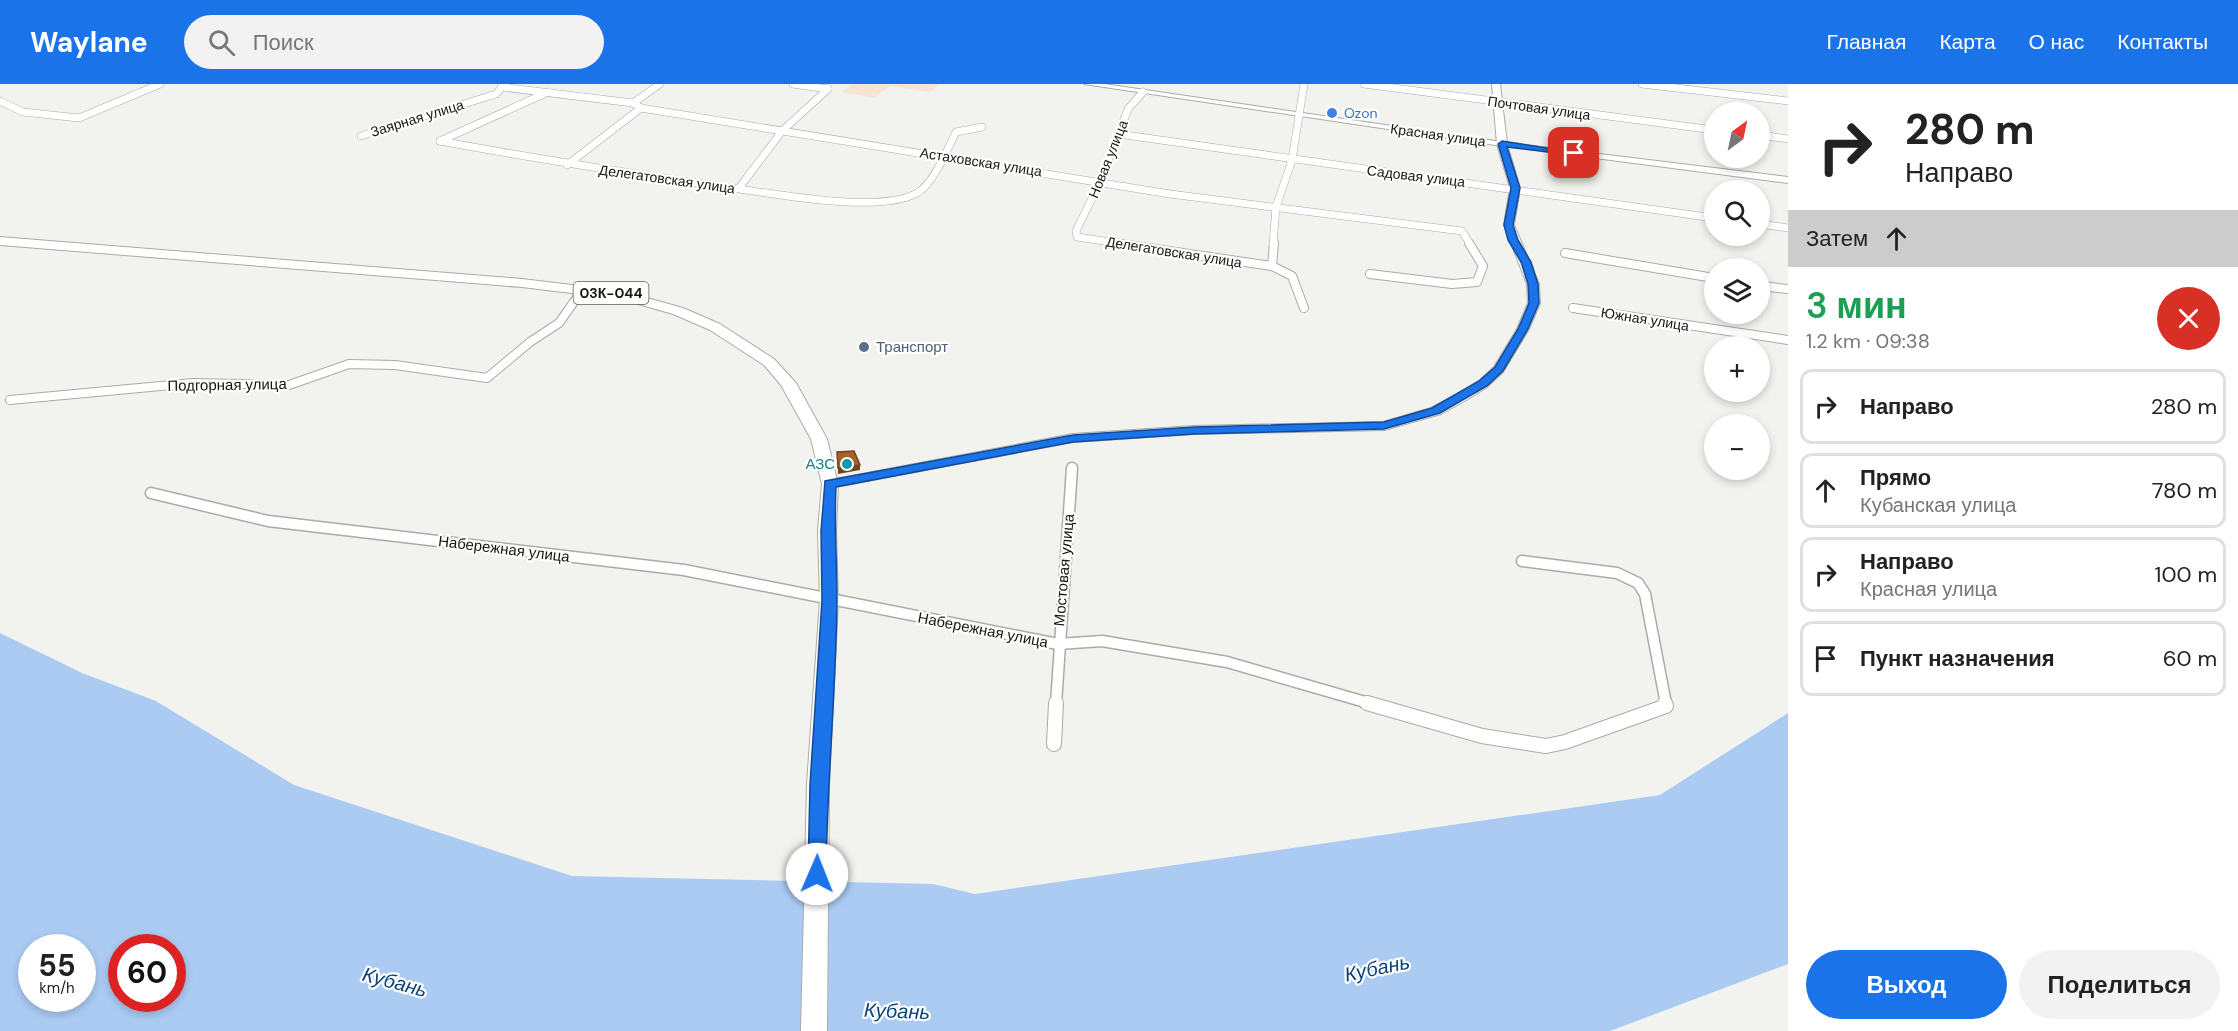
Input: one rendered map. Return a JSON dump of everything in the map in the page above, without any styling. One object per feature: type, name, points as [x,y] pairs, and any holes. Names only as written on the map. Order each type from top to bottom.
[{"type":"main road","points":[[830,484],[1073,438],[1194,430],[1384,426],[1436,411],[1483,384],[1499,369],[1523,329],[1534,303],[1533,284],[1526,262],[1513,240],[1509,225],[1515,188],[1502,144],[1496,84]]},
{"type":"main road","name":"03К-044","points":[[0,241],[583,289],[622,295],[678,311],[715,327],[751,348],[769,362],[788,383],[819,439],[830,484],[827,531],[830,600],[818,784],[814,1031]]},
{"type":"street","points":[[0,101],[23,112],[79,118],[159,84]]},
{"type":"street","points":[[633,103],[660,84]]},
{"type":"street","points":[[740,188],[783,130],[828,89],[793,84]]},
{"type":"street","name":"Красная улица","points":[[1088,84],[1144,88],[1301,116],[1788,180]]},
{"type":"street","points":[[1304,84],[1301,116],[1292,160],[1276,207],[1272,267],[1292,276],[1304,308]]},
{"type":"street","name":"Почтовая улица","points":[[1364,84],[1704,129]]},
{"type":"street","points":[[1642,84],[1788,101]]},
{"type":"street","name":"Астаховская улица","points":[[503,86],[633,103],[641,108],[1170,194],[1373,222],[1462,231],[1483,266],[1477,282],[1452,284],[1370,274]]},
{"type":"street","name":"Заярная улица","points":[[361,136],[496,94],[503,86]]},
{"type":"street","name":"Новая улица","points":[[1077,237],[1076,231],[1100,182],[1128,110],[1144,88]]},
{"type":"street","name":"Заярная улица","points":[[440,141],[465,126],[536,100],[548,92]]},
{"type":"street","points":[[567,165],[641,108]]},
{"type":"street","points":[[944,156],[956,132],[982,127]]},
{"type":"street","name":"Садовая улица","points":[[1118,134],[1292,160],[1515,188],[1704,216]]},
{"type":"street","points":[[1770,136],[1788,139]]},
{"type":"street","name":"Делегатовская улица","points":[[440,141],[567,165],[825,200],[897,201],[920,193],[944,156]]},
{"type":"street","points":[[1770,225],[1788,228]]},
{"type":"street","name":"Делегатовская улица","points":[[1077,237],[1272,267]]},
{"type":"street","points":[[1565,253],[1704,276]]},
{"type":"street","points":[[1770,287],[1788,289]]},
{"type":"street","name":"Подгорная улица","points":[[10,400],[193,383],[289,385],[349,364],[395,365],[487,378],[530,342],[559,323],[583,289]]},
{"type":"street","name":"Южная улица","points":[[1573,308],[1788,340]]},
{"type":"street","name":"Мостовая улица","points":[[1054,744],[1058,644],[1072,468]]},
{"type":"street","name":"Набережная улица","points":[[152,494],[268,521],[684,570],[1058,644],[1102,641],[1227,662],[1482,736],[1546,746],[1565,742],[1666,706],[1645,594],[1638,583],[1617,573],[1522,561]]},
{"type":"shaded area","points":[[852,84],[939,84],[930,92],[890,86],[874,98],[842,92]]},
{"type":"water","name":"Кубань","points":[[0,633],[82,673],[156,701],[294,785],[572,876],[933,884],[975,894],[1660,795],[1788,713],[1788,964],[1610,1031],[0,1031]]},
{"type":"building","name":"АЗС","points":[[854,451],[860,465],[838,468],[837,452]]},
{"type":"place","name":"Ozon","points":[[1332,113]]},
{"type":"place","name":"Транспорт","points":[[864,347]]},
{"type":"place","name":"АЗС","points":[[847,464]]},
{"type":"route","points":[[817,874],[818,784],[830,600],[827,531],[830,484],[1073,438],[1194,430],[1384,426],[1436,411],[1483,384],[1499,369],[1523,329],[1534,303],[1533,284],[1526,262],[1513,240],[1509,225],[1515,188],[1502,144],[1574,153]]}]
